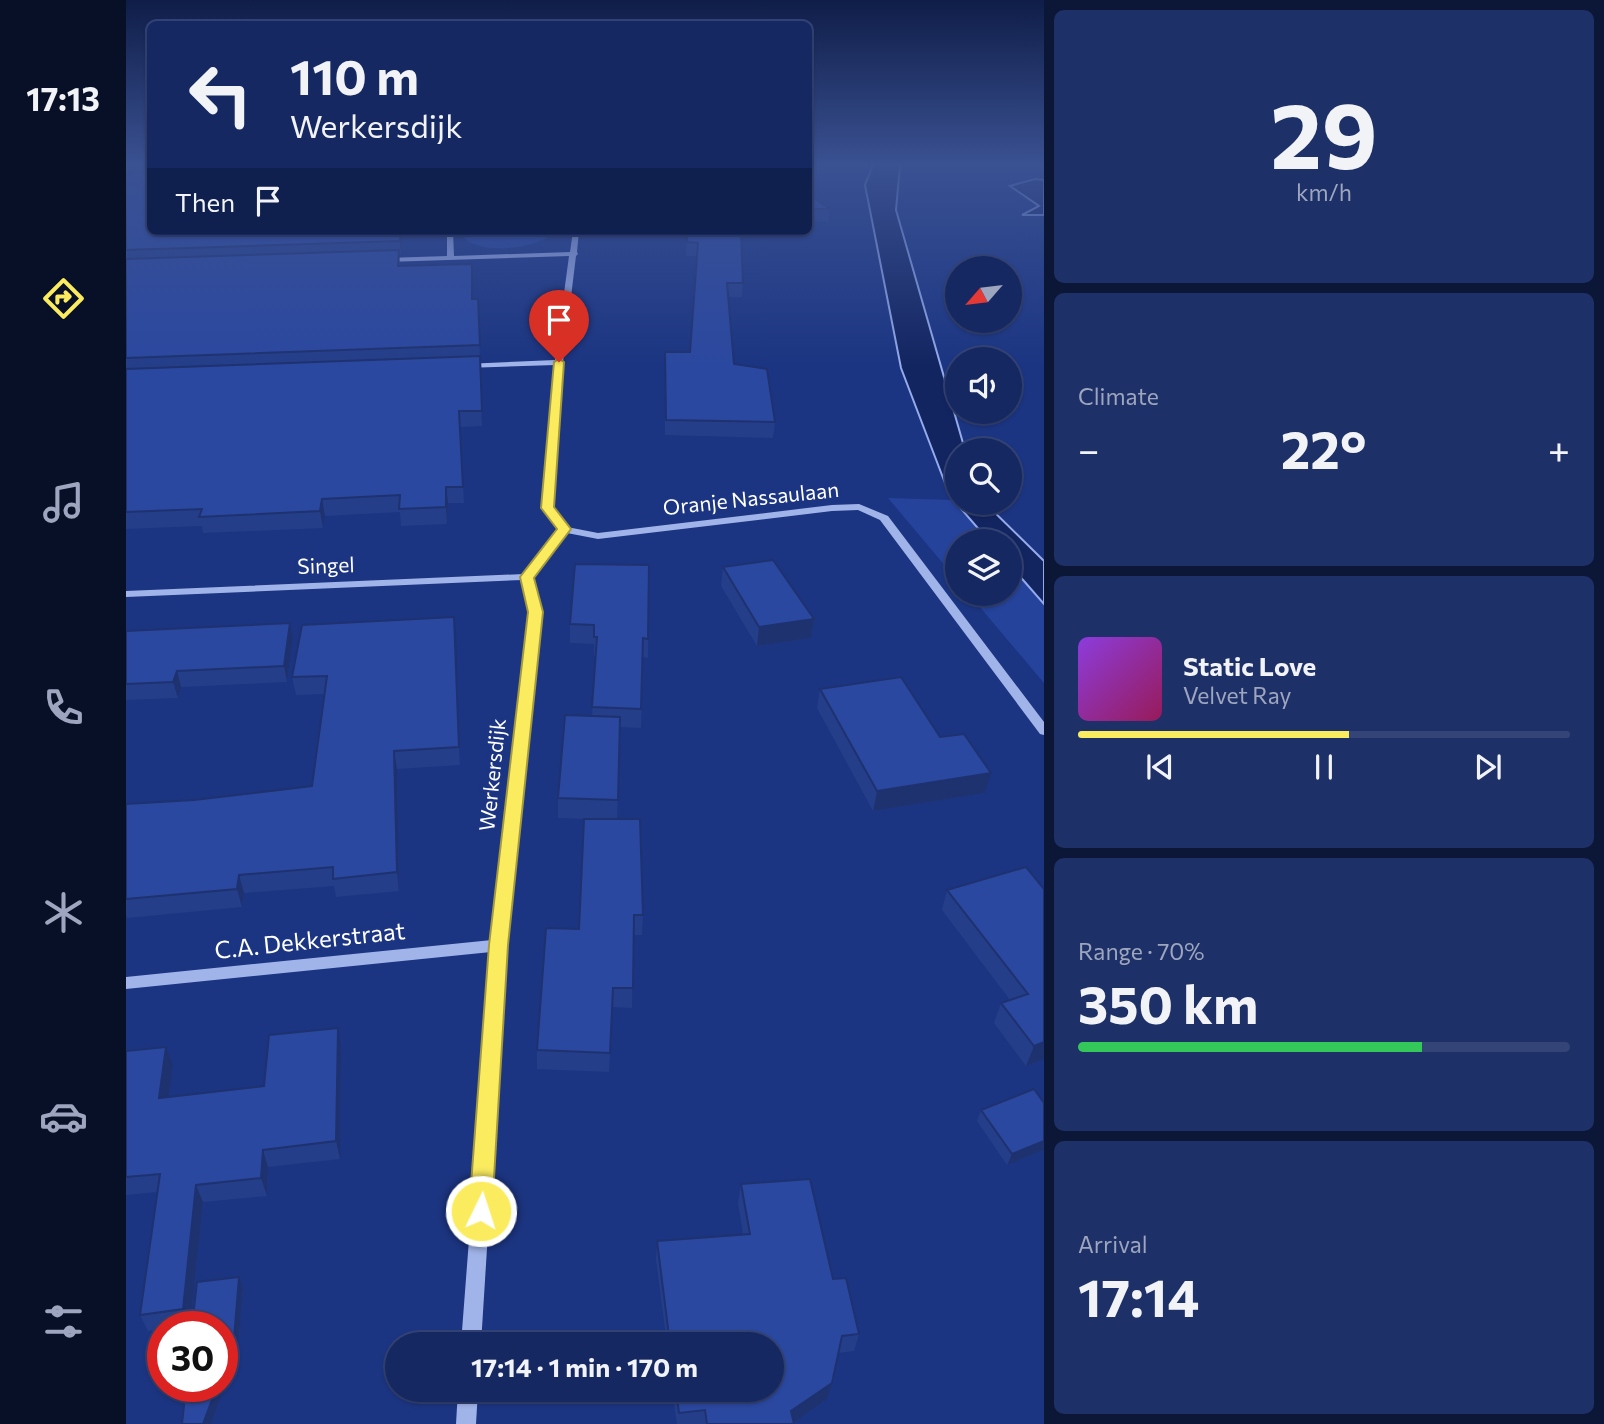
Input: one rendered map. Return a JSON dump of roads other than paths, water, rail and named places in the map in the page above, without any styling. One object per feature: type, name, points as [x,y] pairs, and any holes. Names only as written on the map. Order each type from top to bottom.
[{"type":"street","points":[[450,235],[452,259]]},
{"type":"street","points":[[527,577],[564,529],[547,508],[559,362],[576,235]]},
{"type":"street","points":[[370,261],[575,254]]},
{"type":"street","points":[[447,366],[559,362]]},
{"type":"street","name":"Oranje Nassaulaan","points":[[564,529],[598,536],[859,507],[884,518],[1044,731]]},
{"type":"street","name":"Singel","points":[[126,594],[527,577]]},
{"type":"street","name":"Werkersdijk","points":[[472,1332],[499,945],[535,612],[527,577]]},
{"type":"street","name":"C.A. Dekkerstraat","points":[[126,982],[499,945]]},
{"type":"street","points":[[466,1424],[467,1402]]}]
